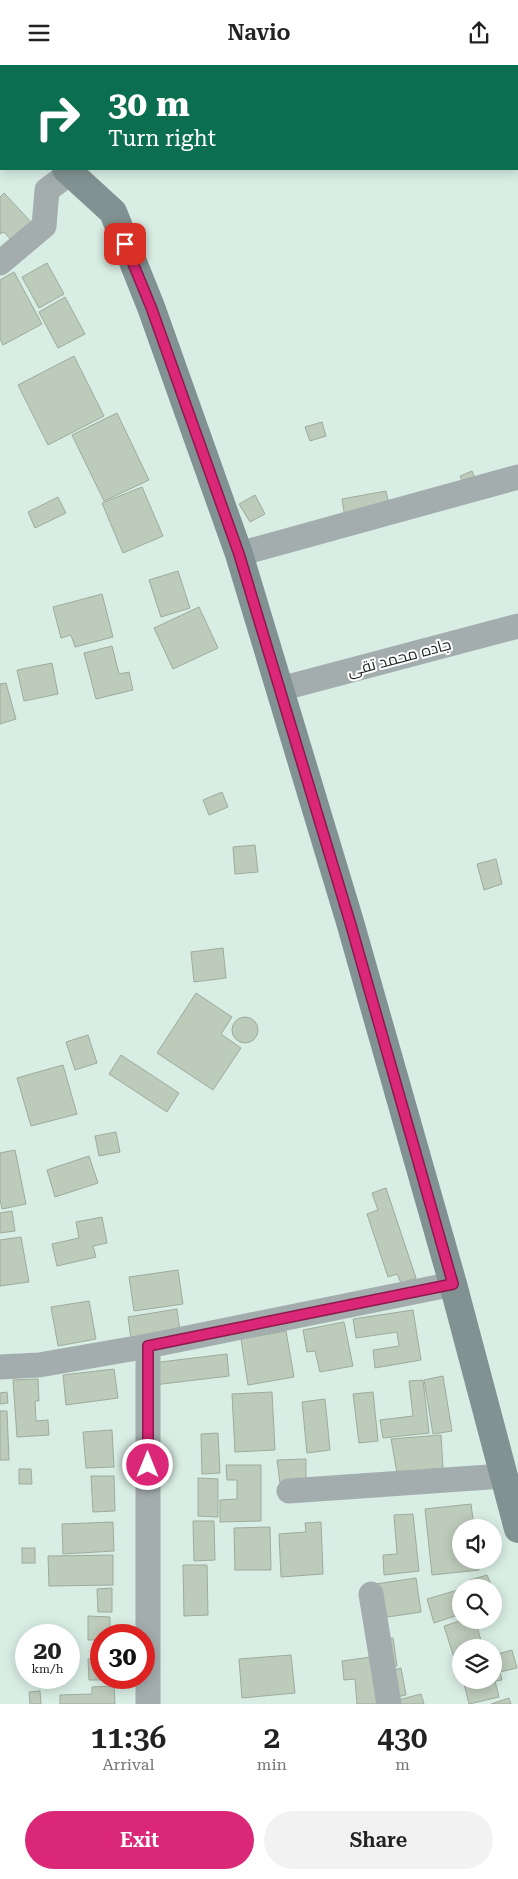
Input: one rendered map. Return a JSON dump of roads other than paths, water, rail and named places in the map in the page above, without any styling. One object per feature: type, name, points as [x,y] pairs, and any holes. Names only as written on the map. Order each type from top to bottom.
[{"type":"street","points":[[0,263],[44,226],[47,190],[68,171],[113,212],[151,307],[239,554],[350,922],[453,1284],[518,1529]]},
{"type":"street","points":[[239,554],[518,477]]},
{"type":"street","name":"جاده محمد تقی","points":[[280,689],[518,626]]},
{"type":"street","points":[[0,1367],[39,1365],[148,1346],[453,1284]]},
{"type":"street","points":[[148,1346],[148,1704]]},
{"type":"street","points":[[289,1491],[503,1476]]},
{"type":"street","points":[[371,1593],[389,1704]]}]
